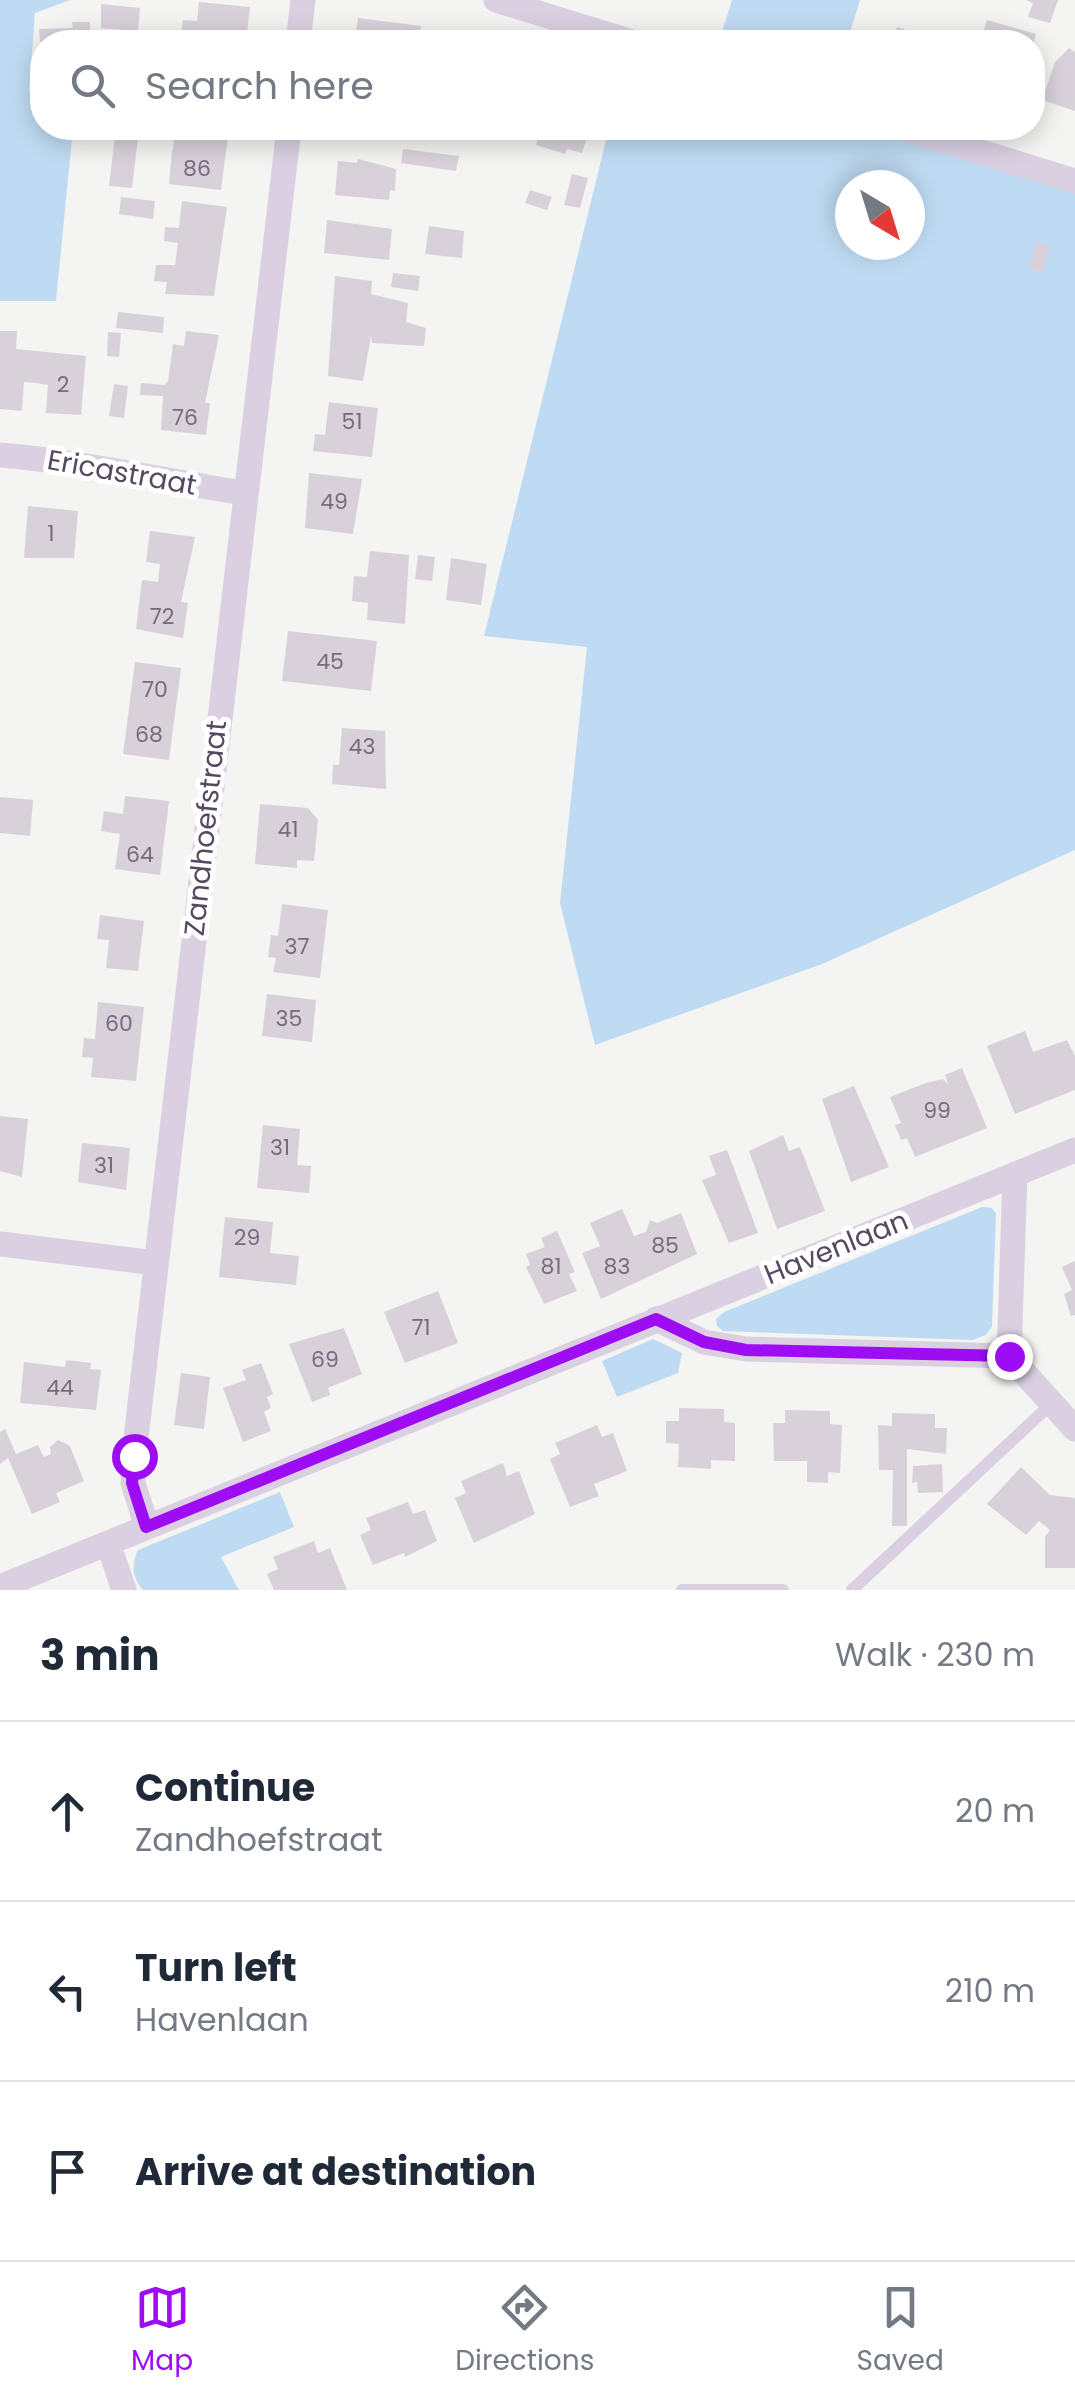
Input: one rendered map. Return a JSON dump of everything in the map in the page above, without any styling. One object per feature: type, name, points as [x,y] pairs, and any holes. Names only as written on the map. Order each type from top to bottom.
[{"type":"street","points":[[300,30],[304,0]]},
{"type":"street","points":[[496,0],[593,30]]},
{"type":"street","name":"Zandhoefstraat","points":[[146,1527],[132,1483],[287,140]]},
{"type":"street","points":[[943,140],[1075,181]]},
{"type":"street","name":"Ericastraat","points":[[0,455],[66,460],[133,476],[243,492]]},
{"type":"street","name":"Havenlaan","points":[[0,1587],[1075,1150]]},
{"type":"street","points":[[1015,1174],[1009,1356],[1075,1429]]},
{"type":"street","points":[[0,1244],[156,1262]]},
{"type":"street","points":[[656,1319],[704,1342],[746,1350],[1009,1356]]},
{"type":"street","points":[[108,1543],[124,1590]]},
{"type":"lane","points":[[852,1590],[1051,1404]]},
{"type":"lane","points":[[682,1590],[784,1590]]},
{"type":"shaded area","points":[[0,0],[70,0],[35,13],[34,30],[30,30],[30,140],[72,140],[56,301],[0,301]]},
{"type":"shaded area","points":[[732,0],[860,0],[851,30],[723,30]]},
{"type":"shaded area","points":[[606,140],[912,140],[1075,193],[1075,850],[822,964],[595,1045],[560,903],[587,647],[484,636]]},
{"type":"shaded area","points":[[982,1207],[992,1208],[996,1214],[992,1326],[986,1335],[972,1340],[723,1331],[717,1326],[716,1319],[724,1312]]},
{"type":"shaded area","points":[[653,1339],[682,1353],[678,1373],[617,1397],[602,1361]]},
{"type":"shaded area","points":[[280,1492],[294,1527],[221,1557],[239,1590],[143,1590],[139,1585],[134,1571],[138,1550]]},
{"type":"building","points":[[1026,0],[1058,0],[1050,23],[1028,17],[1033,3]]},
{"type":"building","points":[[199,2],[250,7],[247,30],[182,30],[183,20],[197,21]]},
{"type":"building","points":[[101,4],[140,8],[138,30],[101,28]]},
{"type":"building","points":[[358,18],[421,26],[420,30],[356,30]]},
{"type":"building","points":[[987,20],[1022,30],[984,30]]},
{"type":"building","points":[[72,22],[90,22],[90,30],[39,29],[73,28]]},
{"type":"building","points":[[1069,48],[1075,52],[1075,111],[1045,101],[1055,62]]},
{"type":"building","points":[[115,140],[138,140],[132,188],[109,186]]},
{"type":"building","points":[[174,140],[227,140],[221,190],[169,184]]},
{"type":"building","points":[[537,140],[586,140],[582,153],[567,149],[565,154],[536,145]]},
{"type":"building","points":[[403,149],[459,156],[456,171],[401,163]]},
{"type":"building","points":[[358,159],[396,169],[395,191],[390,190],[389,200],[335,195],[338,161],[357,163]]},
{"type":"building","points":[[572,174],[588,178],[580,208],[564,205]]},
{"type":"building","points":[[530,190],[552,197],[547,210],[525,203]]},
{"type":"building","points":[[121,197],[155,201],[153,219],[119,214]]},
{"type":"building","points":[[182,201],[227,207],[214,296],[165,294],[167,282],[154,281],[156,265],[175,265],[178,243],[164,241],[165,227],[179,228]]},
{"type":"building","points":[[327,220],[392,229],[389,260],[324,253]]},
{"type":"building","points":[[429,226],[464,231],[462,258],[425,254]]},
{"type":"building","points":[[1036,242],[1050,246],[1043,272],[1029,268]]},
{"type":"building","points":[[393,273],[420,276],[418,291],[391,287]]},
{"type":"building","points":[[335,276],[372,281],[371,294],[408,303],[406,322],[426,328],[424,346],[372,343],[371,336],[363,381],[328,376]]},
{"type":"building","points":[[118,312],[164,317],[163,333],[116,328]]},
{"type":"building","points":[[0,331],[17,331],[16,349],[86,356],[81,415],[46,413],[48,385],[24,382],[22,411],[0,409]]},
{"type":"building","points":[[186,331],[219,335],[205,403],[210,403],[206,435],[161,430],[163,396],[140,395],[141,383],[165,385],[168,381],[173,344],[184,346]]},
{"type":"building","points":[[108,332],[121,333],[119,357],[107,356]]},
{"type":"building","points":[[114,384],[128,386],[124,418],[109,416]]},
{"type":"building","points":[[329,402],[378,408],[372,457],[313,451],[315,434],[325,435]]},
{"type":"building","points":[[309,473],[362,479],[353,534],[305,528]]},
{"type":"building","points":[[28,506],[78,511],[74,558],[24,558]]},
{"type":"building","points":[[150,531],[195,537],[181,602],[188,603],[183,638],[136,629],[142,580],[158,582],[160,564],[146,562]]},
{"type":"building","points":[[370,551],[409,555],[405,624],[367,620],[368,603],[352,601],[354,576],[367,577]]},
{"type":"building","points":[[418,555],[435,557],[432,581],[415,579]]},
{"type":"building","points":[[451,558],[487,564],[481,605],[446,600]]},
{"type":"building","points":[[288,631],[377,641],[371,691],[282,681]]},
{"type":"building","points":[[135,662],[181,668],[169,760],[123,754]]},
{"type":"building","points":[[342,728],[385,731],[386,789],[332,784],[333,765],[339,765]]},
{"type":"building","points":[[125,796],[169,801],[160,875],[115,869],[120,834],[101,831],[104,811],[123,814]]},
{"type":"building","points":[[0,797],[33,800],[30,836],[0,833]]},
{"type":"building","points":[[260,804],[308,808],[318,820],[314,861],[297,860],[297,868],[255,864]]},
{"type":"building","points":[[282,904],[328,910],[320,978],[273,972],[276,958],[268,957],[271,935],[278,936]]},
{"type":"building","points":[[100,915],[144,921],[138,971],[106,968],[109,940],[97,939]]},
{"type":"building","points":[[267,994],[316,1000],[312,1042],[262,1036]]},
{"type":"building","points":[[98,1002],[144,1007],[136,1081],[91,1077],[93,1058],[82,1057],[84,1038],[95,1039]]},
{"type":"building","points":[[1025,1031],[1033,1052],[1067,1040],[1075,1056],[1075,1090],[1015,1114],[987,1046]]},
{"type":"building","points":[[962,1068],[987,1128],[915,1157],[907,1138],[901,1140],[895,1125],[901,1123],[890,1097],[943,1079],[948,1084],[945,1075]]},
{"type":"building","points":[[854,1086],[889,1167],[851,1182],[822,1099]]},
{"type":"building","points":[[0,1116],[28,1119],[22,1177],[0,1171]]},
{"type":"building","points":[[263,1125],[300,1129],[297,1165],[311,1166],[309,1193],[257,1188]]},
{"type":"building","points":[[783,1135],[789,1151],[800,1147],[825,1211],[777,1229],[749,1151]]},
{"type":"building","points":[[82,1143],[130,1148],[126,1190],[78,1182]]},
{"type":"building","points":[[727,1150],[758,1233],[729,1243],[702,1180],[716,1175],[709,1156]]},
{"type":"building","points":[[622,1209],[634,1236],[646,1232],[650,1220],[657,1223],[681,1213],[697,1254],[601,1299],[582,1253],[600,1246],[590,1223]]},
{"type":"building","points":[[225,1217],[273,1222],[270,1253],[299,1256],[296,1285],[219,1277]]},
{"type":"building","points":[[557,1231],[575,1272],[569,1274],[577,1291],[544,1304],[526,1267],[530,1265],[526,1254],[545,1247],[541,1238]]},
{"type":"building","points":[[1075,1261],[1075,1315],[1071,1316],[1064,1294],[1072,1290],[1062,1267]]},
{"type":"building","points":[[438,1291],[458,1343],[405,1363],[384,1312]]},
{"type":"building","points":[[344,1328],[362,1374],[328,1388],[330,1395],[312,1402],[289,1344]]},
{"type":"building","points":[[66,1360],[91,1363],[90,1369],[101,1370],[96,1410],[20,1403],[24,1362],[65,1367]]},
{"type":"building","points":[[261,1363],[273,1394],[267,1397],[271,1408],[264,1412],[271,1431],[243,1442],[223,1388],[246,1380],[242,1370]]},
{"type":"building","points":[[181,1373],[210,1377],[204,1429],[174,1425]]},
{"type":"building","points":[[679,1408],[724,1409],[724,1422],[735,1423],[735,1461],[711,1460],[711,1469],[678,1467],[679,1444],[666,1443],[666,1421],[679,1421]]},
{"type":"building","points":[[785,1410],[830,1411],[830,1424],[842,1425],[840,1473],[828,1472],[828,1483],[807,1482],[807,1461],[774,1461],[773,1423],[785,1423]]},
{"type":"building","points":[[892,1413],[935,1414],[935,1428],[947,1428],[946,1454],[907,1449],[907,1526],[892,1526],[893,1470],[879,1470],[878,1425],[892,1426]]},
{"type":"building","points":[[597,1425],[602,1437],[613,1433],[627,1471],[594,1484],[599,1496],[570,1507],[550,1459],[560,1454],[555,1443]]},
{"type":"building","points":[[5,1429],[16,1454],[38,1445],[44,1457],[51,1454],[50,1447],[58,1440],[70,1446],[84,1481],[56,1493],[60,1502],[32,1514],[8,1458],[0,1464],[0,1432]]},
{"type":"building","points":[[503,1463],[507,1476],[519,1471],[535,1514],[474,1543],[455,1498],[466,1493],[461,1481]]},
{"type":"building","points":[[942,1464],[943,1492],[918,1493],[917,1482],[912,1483],[913,1466]]},
{"type":"building","points":[[1021,1467],[1050,1495],[1075,1498],[1075,1568],[1045,1568],[1045,1537],[1050,1530],[1039,1521],[1026,1535],[987,1504]]},
{"type":"building","points":[[408,1502],[413,1514],[425,1510],[437,1541],[405,1557],[404,1553],[373,1565],[360,1535],[371,1530],[366,1518]]},
{"type":"building","points":[[314,1541],[318,1553],[330,1548],[347,1590],[274,1590],[267,1574],[278,1569],[273,1557]]},
{"type":"route","points":[[134,1456],[132,1483],[146,1527],[656,1319],[704,1342],[746,1350],[1009,1356]]}]
